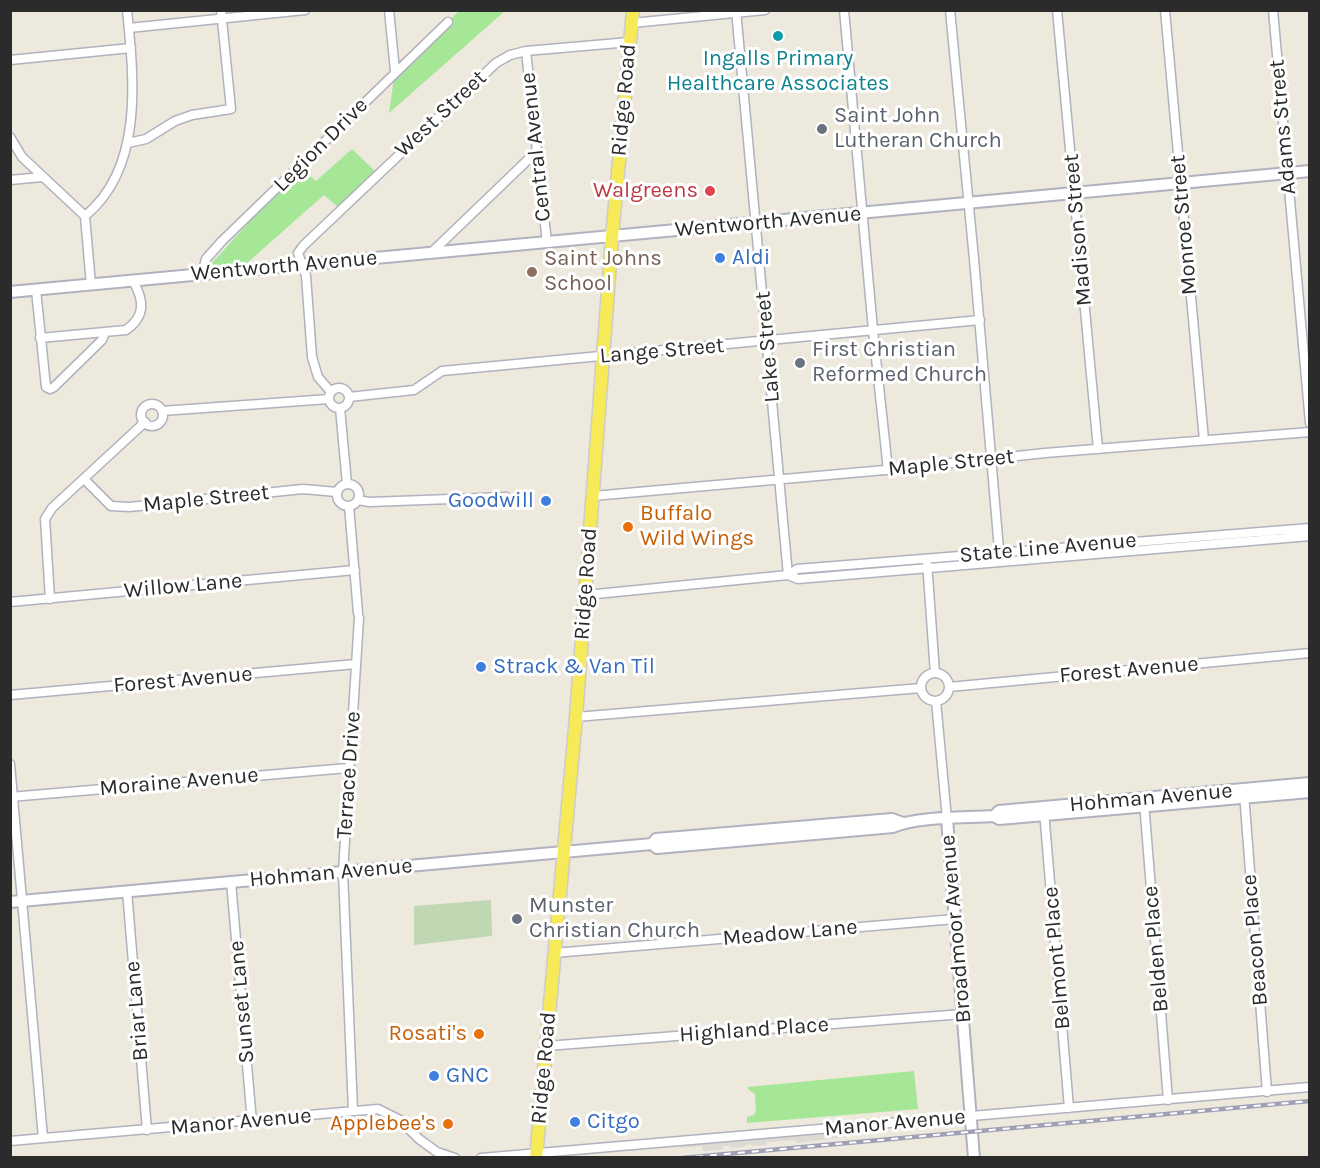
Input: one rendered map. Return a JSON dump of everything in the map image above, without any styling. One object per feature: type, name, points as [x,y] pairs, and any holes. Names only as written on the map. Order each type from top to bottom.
[{"type":"main road","name":"Ridge Road","points":[[536,1156],[576,717],[612,237],[632,17]]},
{"type":"street","points":[[85,216],[98,205],[114,177],[128,143],[133,75],[127,10]]},
{"type":"street","points":[[129,27],[222,14],[305,10]]},
{"type":"street","points":[[389,10],[395,71]]},
{"type":"street","points":[[632,17],[765,10]]},
{"type":"street","points":[[844,10],[888,470]]},
{"type":"street","points":[[950,10],[1000,557]]},
{"type":"street","name":"Madison Street","points":[[1057,10],[1098,449]]},
{"type":"street","name":"Monroe Street","points":[[1165,10],[1204,440]]},
{"type":"street","name":"Adams Street","points":[[1273,10],[1310,423]]},
{"type":"street","name":"Lake Street","points":[[736,12],[788,575]]},
{"type":"street","points":[[128,143],[146,139],[175,121],[192,115],[231,109],[222,14]]},
{"type":"street","name":"Legion Drive","points":[[202,274],[206,260],[222,241],[448,22]]},
{"type":"street","name":"West Street","points":[[302,264],[298,253],[303,246],[496,63],[510,55],[526,51],[630,42]]},
{"type":"street","points":[[10,60],[131,48]]},
{"type":"street","name":"Central Avenue","points":[[526,51],[547,243]]},
{"type":"street","points":[[10,137],[22,157],[85,216],[91,285]]},
{"type":"street","points":[[431,253],[536,152]]},
{"type":"street","name":"Wentworth Avenue","points":[[10,292],[1310,171]]},
{"type":"street","points":[[10,180],[42,177]]},
{"type":"street","points":[[162,411],[330,395],[340,388],[346,391],[349,397],[346,406],[340,408],[332,405],[330,395],[318,377],[312,357],[306,276],[302,264]]},
{"type":"street","points":[[40,338],[126,330],[140,316],[140,294],[146,279]]},
{"type":"street","points":[[133,281],[140,294]]},
{"type":"street","points":[[36,290],[46,387],[54,387],[102,340],[105,332]]},
{"type":"street","name":"Lange Street","points":[[349,397],[414,390],[442,371],[980,320]]},
{"type":"street","points":[[157,405],[162,411],[163,417],[153,426],[145,422],[142,415],[147,406],[157,405]]},
{"type":"street","points":[[340,408],[347,484]]},
{"type":"street","points":[[50,599],[45,519],[52,508],[85,480],[145,422]]},
{"type":"street","name":"Maple Street","points":[[593,496],[1098,449],[1310,432]]},
{"type":"street","name":"Maple Street","points":[[85,480],[111,506],[129,507],[303,489],[325,489],[337,492]]},
{"type":"street","points":[[347,484],[357,488],[359,494],[358,500],[349,506],[339,502],[337,492],[341,486],[347,484]]},
{"type":"street","points":[[358,500],[369,502],[506,497]]},
{"type":"street","name":"Terrace Drive","points":[[349,506],[358,616],[343,872],[353,1111]]},
{"type":"street","name":"State Line Avenue","points":[[586,595],[788,575],[797,569],[927,563],[1147,545],[1310,528]]},
{"type":"street","name":"State Line Avenue","points":[[1147,545],[1310,536]]},
{"type":"street","points":[[927,563],[934,673]]},
{"type":"street","name":"Willow Lane","points":[[10,602],[355,570]]},
{"type":"street","name":"Forest Avenue","points":[[949,687],[1310,653]]},
{"type":"street","name":"Forest Avenue","points":[[10,695],[356,664]]},
{"type":"street","points":[[934,673],[946,678],[949,687],[944,698],[936,701],[926,698],[921,688],[926,676],[934,673]]},
{"type":"street","points":[[576,717],[921,688]]},
{"type":"street","name":"Broadmoor Avenue","points":[[936,701],[974,1158]]},
{"type":"street","points":[[10,764],[24,901],[43,1138]]},
{"type":"street","name":"Moraine Avenue","points":[[12,797],[348,768]]},
{"type":"street","name":"Hohman Avenue","points":[[1244,794],[1310,783]]},
{"type":"street","name":"Hohman Avenue","points":[[10,902],[652,844],[656,839],[892,819],[903,823],[994,816],[999,811],[1045,811],[1244,794],[1310,792]]},
{"type":"street","name":"Beacon Place","points":[[1244,794],[1267,1092]]},
{"type":"street","name":"Belden Place","points":[[1144,802],[1168,1100]]},
{"type":"street","name":"Belmont Place","points":[[1045,811],[1069,1108]]},
{"type":"street","name":"Sunset Lane","points":[[231,882],[252,1122]]},
{"type":"street","name":"Briar Lane","points":[[127,891],[147,1130]]},
{"type":"street","name":"Meadow Lane","points":[[554,953],[955,919]]},
{"type":"street","name":"Highland Place","points":[[546,1046],[963,1014]]},
{"type":"street","name":"Manor Avenue","points":[[481,1158],[536,1156],[703,1138],[1310,1088]]},
{"type":"street","name":"Manor Avenue","points":[[10,1141],[252,1122],[378,1109],[400,1120],[419,1139],[437,1152],[455,1158]]},
{"type":"green space","points":[[459,11],[505,11],[389,113],[395,71]]},
{"type":"green space","points":[[352,149],[378,174],[341,210],[324,195],[239,270],[202,274],[299,167],[316,181]]},
{"type":"green space","points":[[491,900],[492,936],[414,945],[414,906]]},
{"type":"green space","points":[[914,1071],[918,1109],[747,1123],[747,1117],[754,1115],[756,1111],[755,1094],[748,1087]]},
{"type":"shaded area","points":[[844,1131],[845,1137],[797,1143],[796,1140],[767,1142],[766,1145],[752,1146],[751,1144],[745,1147],[730,1148],[730,1146],[723,1146],[723,1149],[708,1151],[703,1151],[702,1146],[681,1148],[681,1145],[690,1142]]},
{"type":"railway","points":[[682,1158],[1310,1101]]},
{"type":"place","name":"Ingalls Primary Healthcare Associates","points":[[778,36]]},
{"type":"place","name":"Saint John Lutheran Church","points":[[822,129]]},
{"type":"place","name":"Walgreens","points":[[710,191]]},
{"type":"place","name":"Aldi","points":[[720,258]]},
{"type":"place","name":"Saint Johns School","points":[[532,272]]},
{"type":"place","name":"First Christian Reformed Church","points":[[800,363]]},
{"type":"place","name":"Goodwill","points":[[546,501]]},
{"type":"place","name":"Buffalo Wild Wings","points":[[628,527]]},
{"type":"place","name":"Strack & Van Til","points":[[481,667]]},
{"type":"place","name":"Munster Christian Church","points":[[517,919]]},
{"type":"place","name":"Rosati's","points":[[479,1034]]},
{"type":"place","name":"GNC","points":[[434,1076]]},
{"type":"place","name":"Citgo","points":[[575,1122]]},
{"type":"place","name":"Applebee's","points":[[448,1124]]}]
